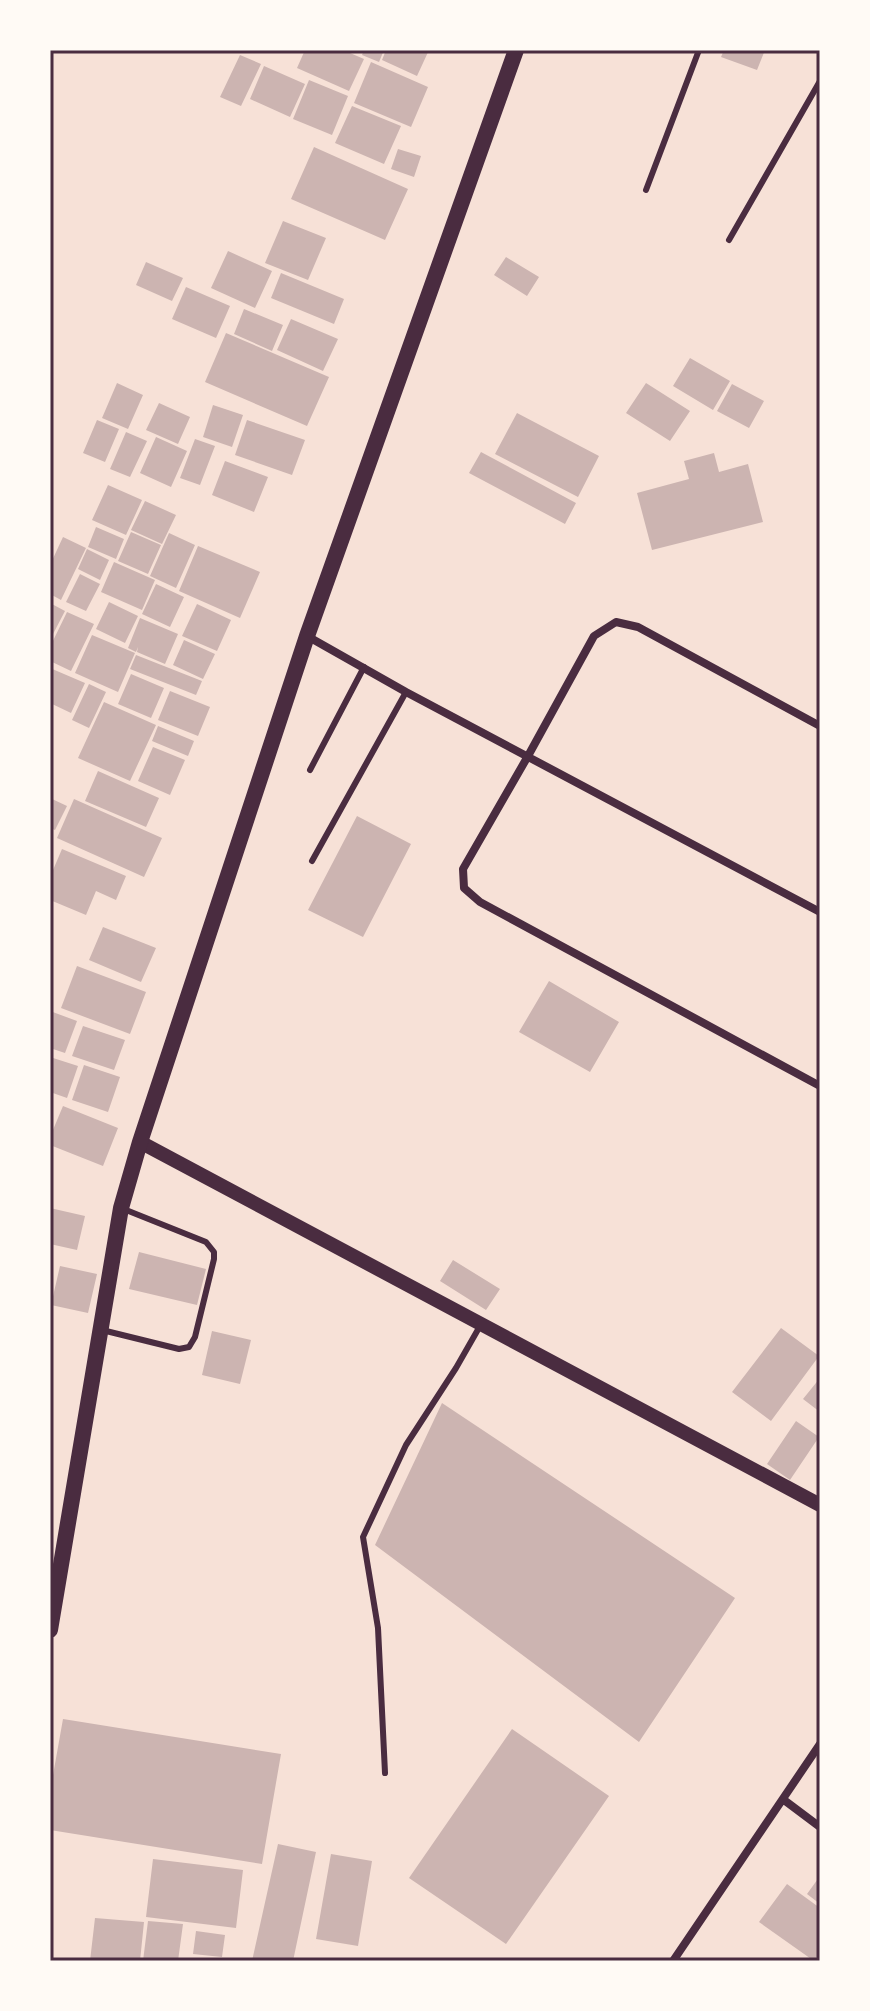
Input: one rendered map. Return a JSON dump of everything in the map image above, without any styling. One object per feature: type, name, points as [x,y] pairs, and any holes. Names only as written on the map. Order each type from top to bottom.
[{"type":"main road","points":[[50,1630],[121,1208],[140,1142],[307,636],[516,50]]},
{"type":"street","points":[[820,726],[638,627],[616,622],[594,636],[463,869],[464,888],[480,902],[820,1086]]},
{"type":"street","points":[[307,636],[406,692],[820,912]]},
{"type":"street","points":[[140,1142],[820,1505]]},
{"type":"street","points":[[673,1961],[820,1744]]},
{"type":"street","points":[[784,1800],[820,1827]]},
{"type":"lane","points":[[646,190],[699,50]]},
{"type":"lane","points":[[729,240],[820,81]]},
{"type":"lane","points":[[310,770],[364,667]]},
{"type":"lane","points":[[312,861],[406,692]]},
{"type":"lane","points":[[99,1329],[179,1349],[189,1347],[195,1337],[214,1259],[214,1252],[206,1242],[121,1208]]},
{"type":"lane","points":[[385,1773],[378,1628],[363,1537],[406,1445],[481,1323]]},
{"type":"building","points":[[305,50],[343,50],[364,59],[349,91],[297,68]]},
{"type":"building","points":[[364,50],[384,50],[379,62],[362,55]]},
{"type":"building","points":[[386,50],[429,50],[417,76],[382,60]]},
{"type":"building","points":[[724,50],[765,50],[757,70],[721,57]]},
{"type":"building","points":[[240,55],[261,64],[241,106],[220,97]]},
{"type":"building","points":[[371,62],[428,87],[411,127],[354,103]]},
{"type":"building","points":[[264,66],[305,84],[290,117],[250,99]]},
{"type":"building","points":[[309,80],[348,96],[332,135],[293,119]]},
{"type":"building","points":[[352,106],[401,126],[384,164],[335,143]]},
{"type":"building","points":[[314,147],[408,189],[385,240],[291,199]]},
{"type":"building","points":[[398,149],[421,156],[414,177],[391,169]]},
{"type":"building","points":[[283,221],[326,238],[308,280],[265,263]]},
{"type":"building","points":[[228,251],[272,271],[255,308],[211,288]]},
{"type":"building","points":[[506,257],[539,277],[527,296],[494,275]]},
{"type":"building","points":[[146,262],[183,278],[172,301],[136,285]]},
{"type":"building","points":[[281,273],[344,299],[334,324],[271,298]]},
{"type":"building","points":[[186,287],[230,306],[216,338],[172,319]]},
{"type":"building","points":[[244,309],[283,325],[272,351],[234,334]]},
{"type":"building","points":[[291,319],[338,339],[323,371],[277,350]]},
{"type":"building","points":[[226,333],[329,377],[307,426],[205,382]]},
{"type":"building","points":[[690,358],[730,381],[713,410],[673,386]]},
{"type":"building","points":[[117,383],[143,395],[128,429],[102,418]]},
{"type":"building","points":[[646,383],[690,411],[670,441],[626,413]]},
{"type":"building","points":[[732,384],[764,401],[749,428],[717,411]]},
{"type":"building","points":[[159,403],[190,417],[178,444],[146,430]]},
{"type":"building","points":[[213,405],[243,415],[232,447],[203,437]]},
{"type":"building","points":[[517,413],[599,456],[578,497],[495,454]]},
{"type":"building","points":[[97,420],[119,429],[105,462],[83,453]]},
{"type":"building","points":[[247,420],[305,440],[292,475],[235,455]]},
{"type":"building","points":[[126,432],[147,441],[130,477],[110,469]]},
{"type":"building","points":[[156,437],[187,451],[171,487],[140,473]]},
{"type":"building","points":[[195,439],[215,446],[200,485],[180,478]]},
{"type":"building","points":[[481,452],[576,503],[565,524],[469,473]]},
{"type":"building","points":[[714,453],[719,472],[748,464],[763,522],[652,550],[637,493],[689,479],[684,461]]},
{"type":"building","points":[[225,461],[268,477],[254,512],[212,495]]},
{"type":"building","points":[[108,485],[142,500],[126,535],[92,520]]},
{"type":"building","points":[[145,501],[176,515],[162,544],[131,530]]},
{"type":"building","points":[[96,527],[124,539],[116,559],[88,547]]},
{"type":"building","points":[[131,532],[161,545],[148,574],[118,561]]},
{"type":"building","points":[[169,533],[195,545],[176,588],[150,576]]},
{"type":"building","points":[[63,537],[86,548],[61,600],[50,594],[50,565]]},
{"type":"building","points":[[198,546],[260,572],[240,618],[179,591]]},
{"type":"building","points":[[87,549],[109,560],[100,580],[78,569]]},
{"type":"building","points":[[114,562],[155,580],[142,610],[101,592]]},
{"type":"building","points":[[80,574],[100,584],[86,611],[66,602]]},
{"type":"building","points":[[156,584],[184,597],[170,627],[142,614]]},
{"type":"building","points":[[109,602],[138,616],[125,643],[96,629]]},
{"type":"building","points":[[50,603],[65,611],[52,636],[50,635]]},
{"type":"building","points":[[197,604],[231,620],[217,651],[182,636]]},
{"type":"building","points":[[67,612],[94,624],[71,671],[50,661],[50,647]]},
{"type":"building","points":[[140,618],[178,634],[165,664],[137,652],[138,647],[136,652],[128,648]]},
{"type":"building","points":[[92,635],[135,653],[118,692],[75,673]]},
{"type":"building","points":[[184,640],[215,654],[203,679],[173,665]]},
{"type":"building","points":[[136,655],[202,681],[196,695],[130,669]]},
{"type":"building","points":[[50,668],[85,683],[71,713],[50,703]]},
{"type":"building","points":[[131,674],[164,688],[151,718],[118,704]]},
{"type":"building","points":[[89,684],[106,692],[89,728],[72,720]]},
{"type":"building","points":[[170,691],[210,707],[198,736],[158,720]]},
{"type":"building","points":[[104,702],[156,725],[130,781],[78,758]]},
{"type":"building","points":[[158,726],[194,741],[188,756],[152,741]]},
{"type":"building","points":[[153,747],[185,760],[170,795],[138,781]]},
{"type":"building","points":[[98,771],[159,798],[146,827],[85,801]]},
{"type":"building","points":[[50,798],[67,806],[55,830],[50,828]]},
{"type":"building","points":[[74,799],[162,838],[144,877],[57,838]]},
{"type":"building","points":[[357,816],[411,844],[363,937],[308,910]]},
{"type":"building","points":[[62,849],[126,876],[116,900],[96,891],[86,915],[50,900],[50,877]]},
{"type":"building","points":[[103,927],[156,948],[141,982],[89,960]]},
{"type":"building","points":[[77,966],[146,992],[130,1034],[61,1008]]},
{"type":"building","points":[[549,981],[619,1022],[590,1072],[519,1032]]},
{"type":"building","points":[[50,1011],[77,1021],[65,1053],[50,1048]]},
{"type":"building","points":[[83,1026],[125,1040],[114,1070],[72,1056]]},
{"type":"building","points":[[50,1057],[78,1066],[67,1098],[50,1092]]},
{"type":"building","points":[[84,1065],[120,1077],[108,1112],[72,1100]]},
{"type":"building","points":[[63,1106],[118,1128],[103,1166],[50,1145],[50,1137]]},
{"type":"building","points":[[50,1208],[85,1216],[77,1250],[50,1244]]},
{"type":"building","points":[[139,1252],[206,1269],[197,1305],[129,1289]]},
{"type":"building","points":[[453,1260],[500,1289],[486,1310],[440,1281]]},
{"type":"building","points":[[60,1266],[97,1274],[88,1313],[51,1305]]},
{"type":"building","points":[[781,1328],[819,1356],[771,1421],[732,1392]]},
{"type":"building","points":[[212,1331],[251,1340],[240,1384],[202,1375]]},
{"type":"building","points":[[820,1378],[820,1412],[803,1399]]},
{"type":"building","points":[[442,1403],[735,1598],[639,1742],[375,1545]]},
{"type":"building","points":[[796,1421],[819,1437],[790,1480],[767,1464]]},
{"type":"building","points":[[63,1719],[281,1754],[262,1864],[50,1830],[50,1792]]},
{"type":"building","points":[[512,1729],[609,1796],[506,1944],[409,1878]]},
{"type":"building","points":[[278,1844],[316,1852],[293,1961],[252,1961]]},
{"type":"building","points":[[331,1854],[372,1861],[358,1946],[316,1939]]},
{"type":"building","points":[[153,1859],[243,1870],[236,1928],[146,1917]]},
{"type":"building","points":[[820,1876],[820,1904],[807,1894]]},
{"type":"building","points":[[787,1884],[820,1908],[820,1953],[814,1961],[759,1922]]},
{"type":"building","points":[[95,1918],[144,1922],[140,1961],[90,1961]]},
{"type":"building","points":[[148,1921],[183,1924],[178,1961],[143,1961]]},
{"type":"building","points":[[196,1931],[225,1935],[222,1957],[193,1954]]}]
